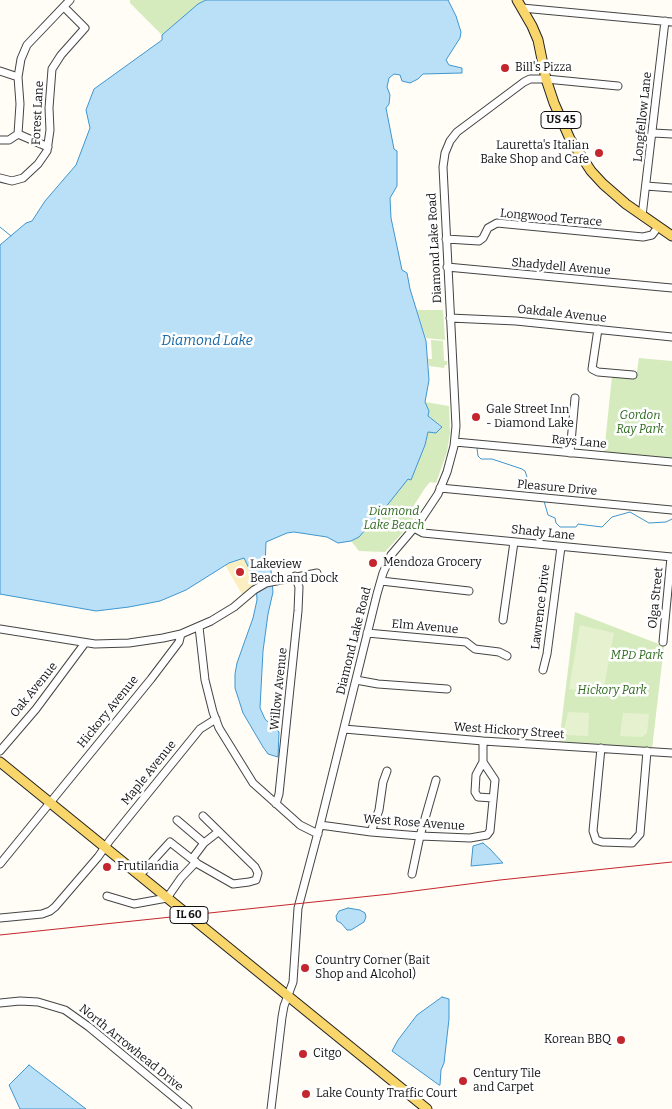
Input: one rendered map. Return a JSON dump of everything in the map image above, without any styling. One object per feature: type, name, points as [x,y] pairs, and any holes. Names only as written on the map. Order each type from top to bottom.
[{"type":"main road","name":"US 45","points":[[517,0],[538,40],[546,79],[554,103],[570,139],[591,171],[603,184],[642,216],[672,236]]},
{"type":"main road","name":"IL 60","points":[[0,762],[426,1109]]},
{"type":"street","points":[[18,134],[20,104],[18,77],[21,59],[27,45],[68,2]]},
{"type":"street","name":"Forest Lane","points":[[0,178],[12,181],[23,178],[44,156],[48,147],[52,69],[61,55],[85,28],[68,2]]},
{"type":"street","points":[[522,8],[668,21]]},
{"type":"street","name":"Longfellow Lane","points":[[642,216],[668,21]]},
{"type":"street","points":[[0,71],[18,77]]},
{"type":"street","name":"Diamond Lake Road","points":[[271,1109],[282,1017],[287,996],[293,982],[299,904],[381,581],[392,554],[430,507],[451,461],[455,442],[456,426],[443,167],[445,153],[450,141],[458,132],[514,88],[530,80],[546,79],[618,86]]},
{"type":"street","points":[[653,132],[672,134]]},
{"type":"street","points":[[18,134],[48,147]]},
{"type":"street","points":[[0,140],[9,140],[18,134]]},
{"type":"street","points":[[646,186],[672,188]]},
{"type":"street","name":"Longwood Terrace","points":[[446,239],[479,241],[483,238],[488,228],[497,223],[643,237],[652,235],[658,227]]},
{"type":"street","name":"Shadydell Avenue","points":[[447,267],[672,288]]},
{"type":"street","name":"Oakdale Avenue","points":[[450,318],[516,321],[672,337]]},
{"type":"street","points":[[598,329],[592,369],[633,375]]},
{"type":"street","points":[[570,453],[575,398]]},
{"type":"street","name":"Rays Lane","points":[[455,442],[672,462]]},
{"type":"street","name":"Pleasure Drive","points":[[440,488],[672,510]]},
{"type":"street","name":"Shady Lane","points":[[414,528],[423,533],[672,557]]},
{"type":"street","points":[[503,620],[514,542]]},
{"type":"street","name":"Lawrence Drive","points":[[543,670],[547,654],[561,546]]},
{"type":"street","name":"Olga Street","points":[[663,642],[672,557]]},
{"type":"street","points":[[1,632],[85,644],[130,643],[181,634],[199,627],[234,607],[254,590],[274,580],[317,573]]},
{"type":"street","name":"Willow Avenue","points":[[276,804],[279,794],[300,587],[295,576]]},
{"type":"street","points":[[381,581],[469,591]]},
{"type":"street","points":[[199,627],[205,680],[216,719],[234,753],[253,783],[300,825],[318,834]]},
{"type":"street","name":"Elm Avenue","points":[[367,633],[466,642],[475,649],[499,652],[507,656]]},
{"type":"street","name":"Hickory Avenue","points":[[0,864],[160,666],[178,642],[181,634]]},
{"type":"street","name":"Oak Avenue","points":[[0,751],[36,709],[85,644]]},
{"type":"street","points":[[356,680],[378,684],[447,689]]},
{"type":"street","name":"Maple Avenue","points":[[0,918],[50,912],[98,857],[200,729],[216,719]]},
{"type":"street","name":"West Hickory Street","points":[[344,729],[483,741],[672,753]]},
{"type":"street","points":[[483,741],[483,762],[476,775],[475,792],[478,797],[493,798]]},
{"type":"street","points":[[601,748],[593,831],[596,840],[602,842],[632,843],[638,839],[647,752]]},
{"type":"street","name":"West Rose Avenue","points":[[320,826],[420,836],[470,838],[487,835],[490,831],[495,777],[483,762]]},
{"type":"street","points":[[371,832],[379,810],[383,782],[387,771]]},
{"type":"street","points":[[412,874],[420,836],[436,780]]},
{"type":"street","points":[[140,876],[170,842],[194,861],[233,884],[256,880],[258,873],[255,867],[203,816]]},
{"type":"street","points":[[177,820],[204,843]]},
{"type":"street","points":[[107,896],[134,904],[167,898],[194,861],[204,843],[218,832]]},
{"type":"street","name":"North Arrowhead Drive","points":[[0,1003],[38,1002],[65,1010],[89,1027],[188,1109]]},
{"type":"green space","points":[[130,0],[206,0],[198,4],[162,35],[130,3]]},
{"type":"green space","points":[[417,310],[443,310],[445,340],[426,338]]},
{"type":"green space","points":[[431,340],[443,341],[444,361],[447,361],[447,365],[444,368],[429,366],[428,359],[432,359]]},
{"type":"green space","name":"Gordon Ray Park","points":[[639,358],[672,361],[672,460],[604,453],[612,376],[636,378]]},
{"type":"green space","name":"Diamond Lake Beach","points":[[425,402],[449,406],[450,433],[447,452],[436,483],[430,482],[425,488],[411,510],[413,521],[385,552],[359,551],[351,541],[359,537],[408,478],[411,479],[425,445],[428,432],[442,426],[428,416],[429,411]]},
{"type":"green space","name":"Hickory Park","points":[[575,612],[664,646],[652,749],[559,743]]},
{"type":"green space","points":[[580,625],[614,633],[603,693],[569,689]]},
{"type":"green space","points":[[568,712],[589,713],[588,736],[567,735],[564,730]]},
{"type":"green space","points":[[623,713],[649,714],[647,733],[642,737],[620,736]]},
{"type":"sand","name":"Lakeview Beach and Dock","points":[[244,558],[255,580],[253,586],[242,594],[225,565]]},
{"type":"water","name":"Diamond Lake","points":[[206,0],[448,0],[461,32],[460,38],[446,60],[449,65],[462,68],[462,73],[423,74],[410,83],[402,81],[400,75],[394,74],[389,78],[387,87],[390,95],[389,104],[386,108],[394,149],[397,151],[397,186],[390,198],[391,218],[402,270],[407,273],[426,341],[429,380],[425,402],[429,411],[428,416],[442,427],[436,433],[428,432],[425,445],[411,480],[408,479],[359,537],[351,541],[338,543],[327,537],[294,532],[266,542],[265,567],[271,570],[273,592],[263,651],[260,708],[265,719],[279,732],[278,757],[268,754],[263,747],[243,713],[235,688],[237,663],[253,618],[257,600],[256,583],[244,558],[229,563],[186,590],[160,601],[129,607],[96,611],[0,594],[0,245],[26,223],[32,221],[45,201],[76,165],[90,128],[86,110],[94,89],[162,40],[162,35],[198,4]]},
{"type":"water","points":[[483,843],[503,863],[471,866],[473,846]]},
{"type":"water","points":[[348,908],[360,910],[365,913],[366,917],[364,922],[351,930],[347,930],[337,921],[336,916],[339,911]]},
{"type":"water","points":[[442,997],[449,999],[449,1019],[444,1063],[439,1085],[392,1051],[417,1015]]},
{"type":"water","points":[[29,1065],[86,1109],[20,1109],[9,1085]]},
{"type":"waterway","points":[[0,227],[11,236]]},
{"type":"waterway","points":[[477,448],[478,456],[481,459],[492,459],[522,469],[525,471],[528,480]]},
{"type":"waterway","points":[[544,501],[548,515],[555,518],[556,523],[560,527],[576,527],[578,524],[602,527],[612,517],[630,512],[649,523],[666,522],[672,519]]},
{"type":"railway","points":[[0,935],[672,862]]},
{"type":"place","name":"Bill's Pizza","points":[[505,68]]},
{"type":"place","name":"Lauretta's Italian Bake Shop and Cafe","points":[[599,153]]},
{"type":"place","name":"Gale Street Inn - Diamond Lake","points":[[476,417]]},
{"type":"place","name":"Mendoza Grocery","points":[[373,563]]},
{"type":"place","name":"Lakeview Beach and Dock","points":[[240,572]]},
{"type":"place","name":"Frutilandia","points":[[107,867]]},
{"type":"place","name":"Country Corner (Bait Shop and Alcohol)","points":[[305,968]]},
{"type":"place","name":"Korean BBQ","points":[[621,1040]]},
{"type":"place","name":"Citgo","points":[[303,1054]]},
{"type":"place","name":"Century Tile and Carpet","points":[[463,1081]]},
{"type":"place","name":"Lake County Traffic Court","points":[[306,1094]]},
{"type":"park label","name":"MPD Park","points":[[637,656]]}]
